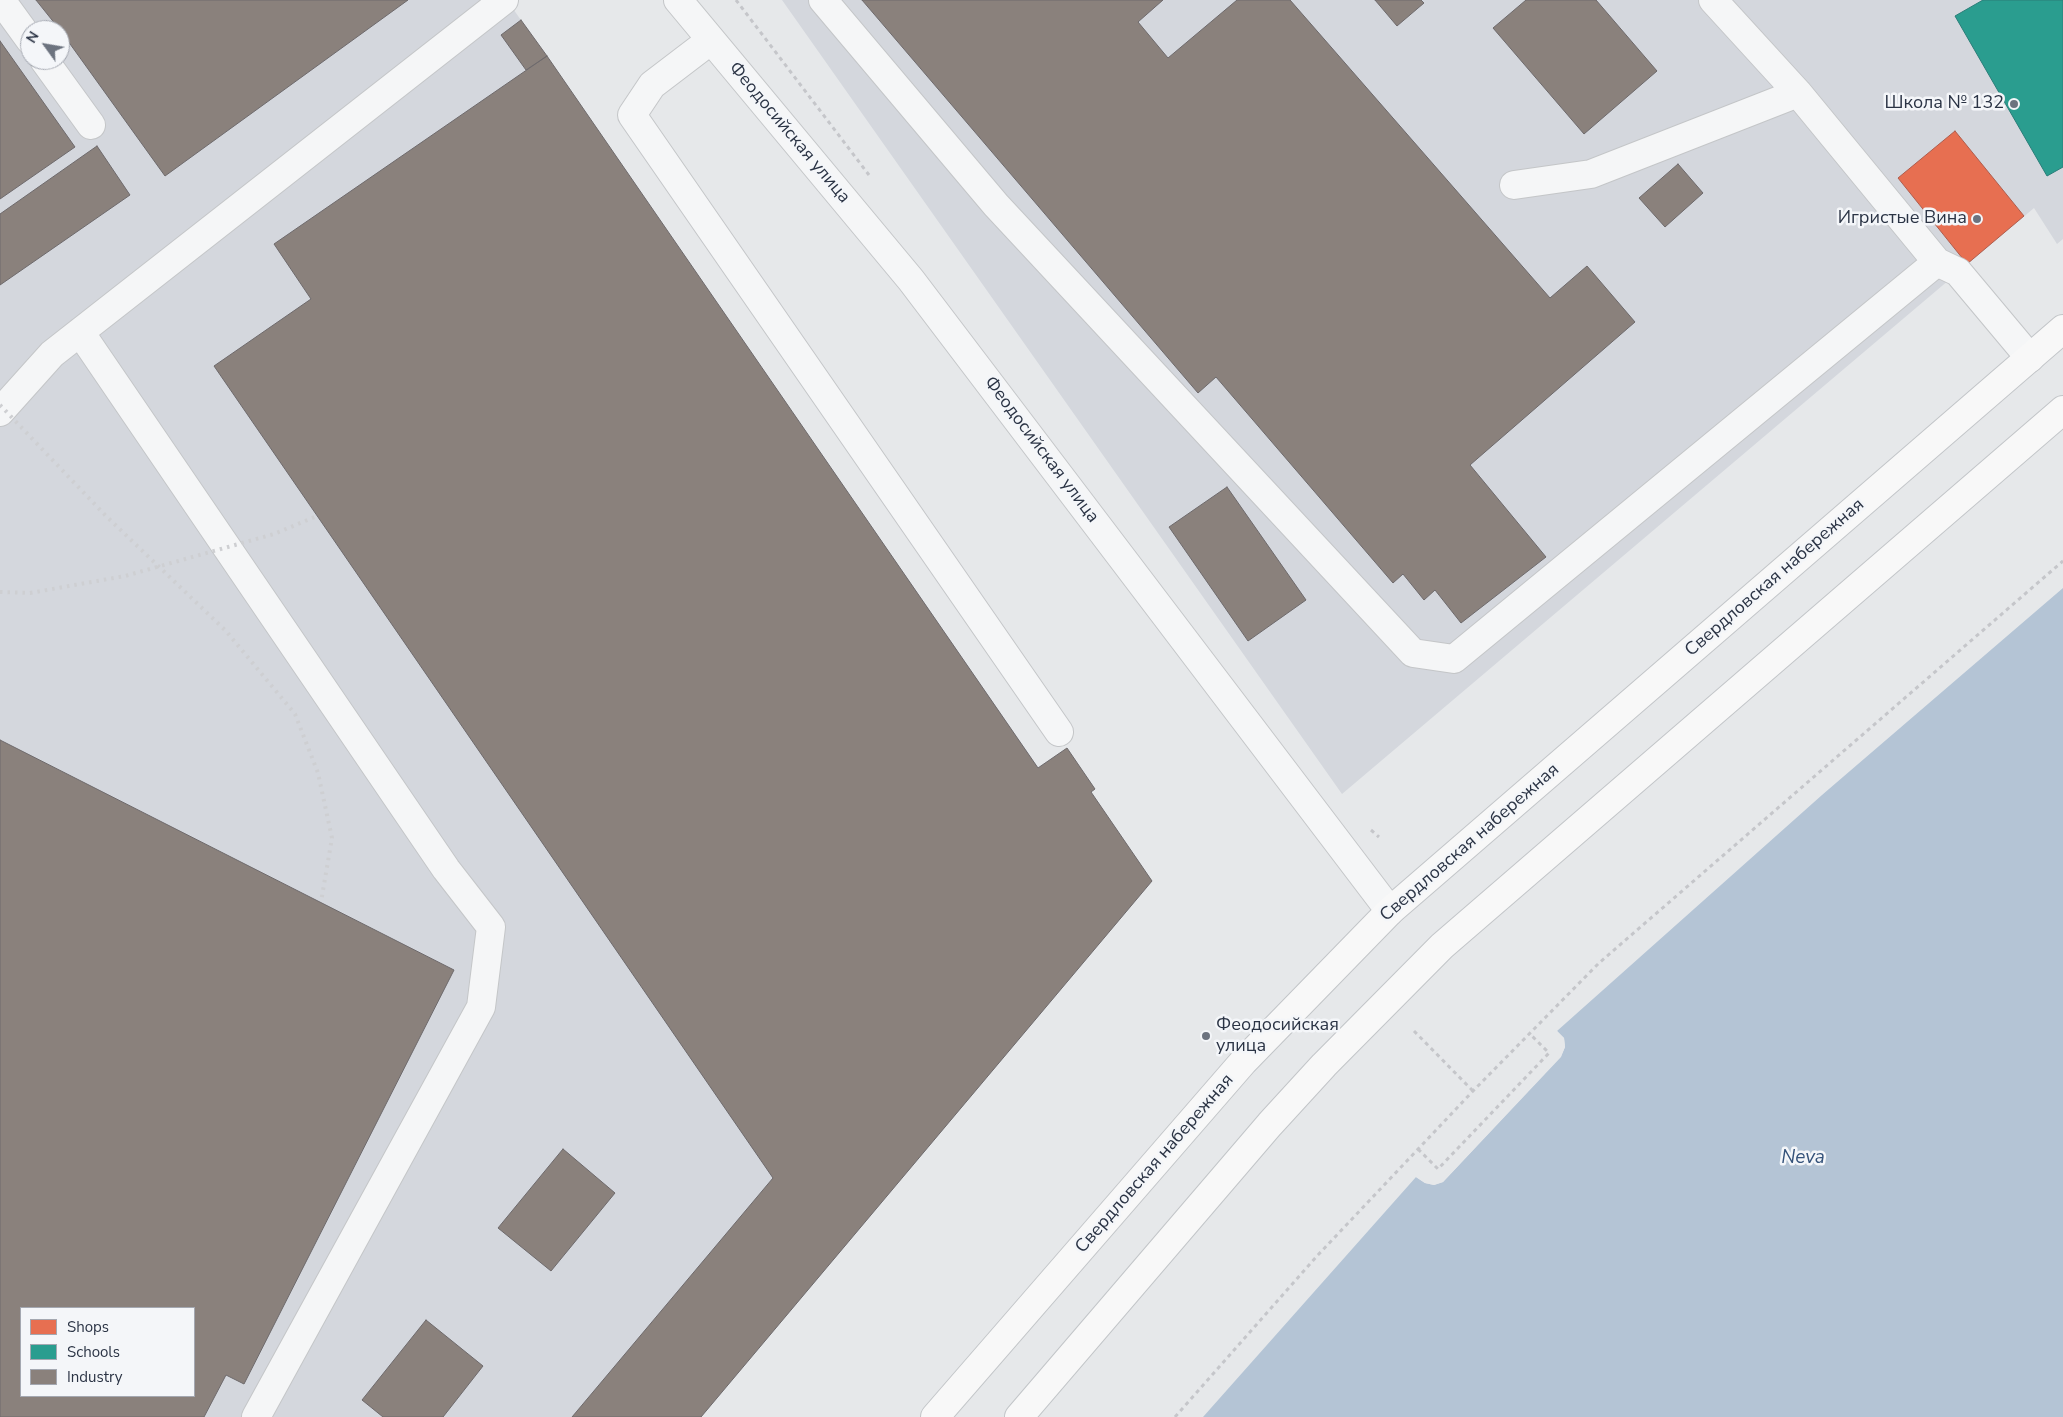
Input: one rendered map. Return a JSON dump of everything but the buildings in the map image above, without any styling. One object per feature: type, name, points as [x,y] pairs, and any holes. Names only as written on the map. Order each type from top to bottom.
[{"type":"main road","name":"Свердловская набережная","points":[[935,1417],[1243,1062],[1390,911],[2063,329]]},
{"type":"main road","points":[[1019,1417],[1270,1124],[1324,1065],[1442,946],[2063,410]]},
{"type":"street","points":[[1,0],[20,26]]},
{"type":"street","points":[[0,412],[52,354],[504,0]]},
{"type":"street","name":"Феодосийская улица","points":[[678,0],[911,280],[1390,911]]},
{"type":"street","points":[[823,0],[996,206],[1413,652],[1454,659],[1937,262]]},
{"type":"street","points":[[1713,0],[1798,93],[1937,262],[1958,272],[2030,358]]},
{"type":"street","points":[[711,40],[652,85],[632,115],[1059,732]]},
{"type":"street","points":[[51,70],[91,125]]},
{"type":"street","points":[[1514,185],[1591,174],[1798,93]]},
{"type":"street","points":[[80,332],[446,868],[491,927],[481,1007],[256,1417]]},
{"type":"path","points":[[1175,1417],[1317,1256],[1473,1091],[1599,963],[2063,561]]},
{"type":"path","points":[[1414,1031],[1473,1091]]},
{"type":"path","points":[[1418,1149],[1438,1169],[1549,1053],[1529,1033]]},
{"type":"shaded area","points":[[0,0],[507,0],[1038,767],[1067,748],[1095,789],[1091,792],[1152,881],[701,1417],[0,1417]]},
{"type":"shaded area","points":[[782,0],[2063,0],[2063,239],[2057,244],[2034,208],[1342,794]]},
{"type":"water","name":"Neva","points":[[2063,588],[2063,1417],[1203,1417],[1416,1177],[1425,1183],[1434,1185],[1443,1182],[1561,1057],[1565,1047],[1564,1038],[1557,1031],[1822,795]]},
{"type":"pier","points":[[1557,1031],[1564,1038],[1565,1047],[1561,1056],[1443,1182],[1434,1185],[1425,1183],[1416,1177],[1418,1175],[1426,1181],[1434,1183],[1441,1180],[1559,1055],[1562,1039],[1556,1033]]},
{"type":"railway","points":[[0,405],[106,516],[226,631],[295,714],[318,773],[332,838],[321,902]]},
{"type":"railway","points":[[0,592],[30,593],[125,576],[274,534],[317,516]]},
{"type":"place","name":"Школа № 132","points":[[2014,104]]},
{"type":"place","name":"Игристые Вина","points":[[1977,219]]},
{"type":"place","name":"Феодосийская улица","points":[[1206,1036]]}]
